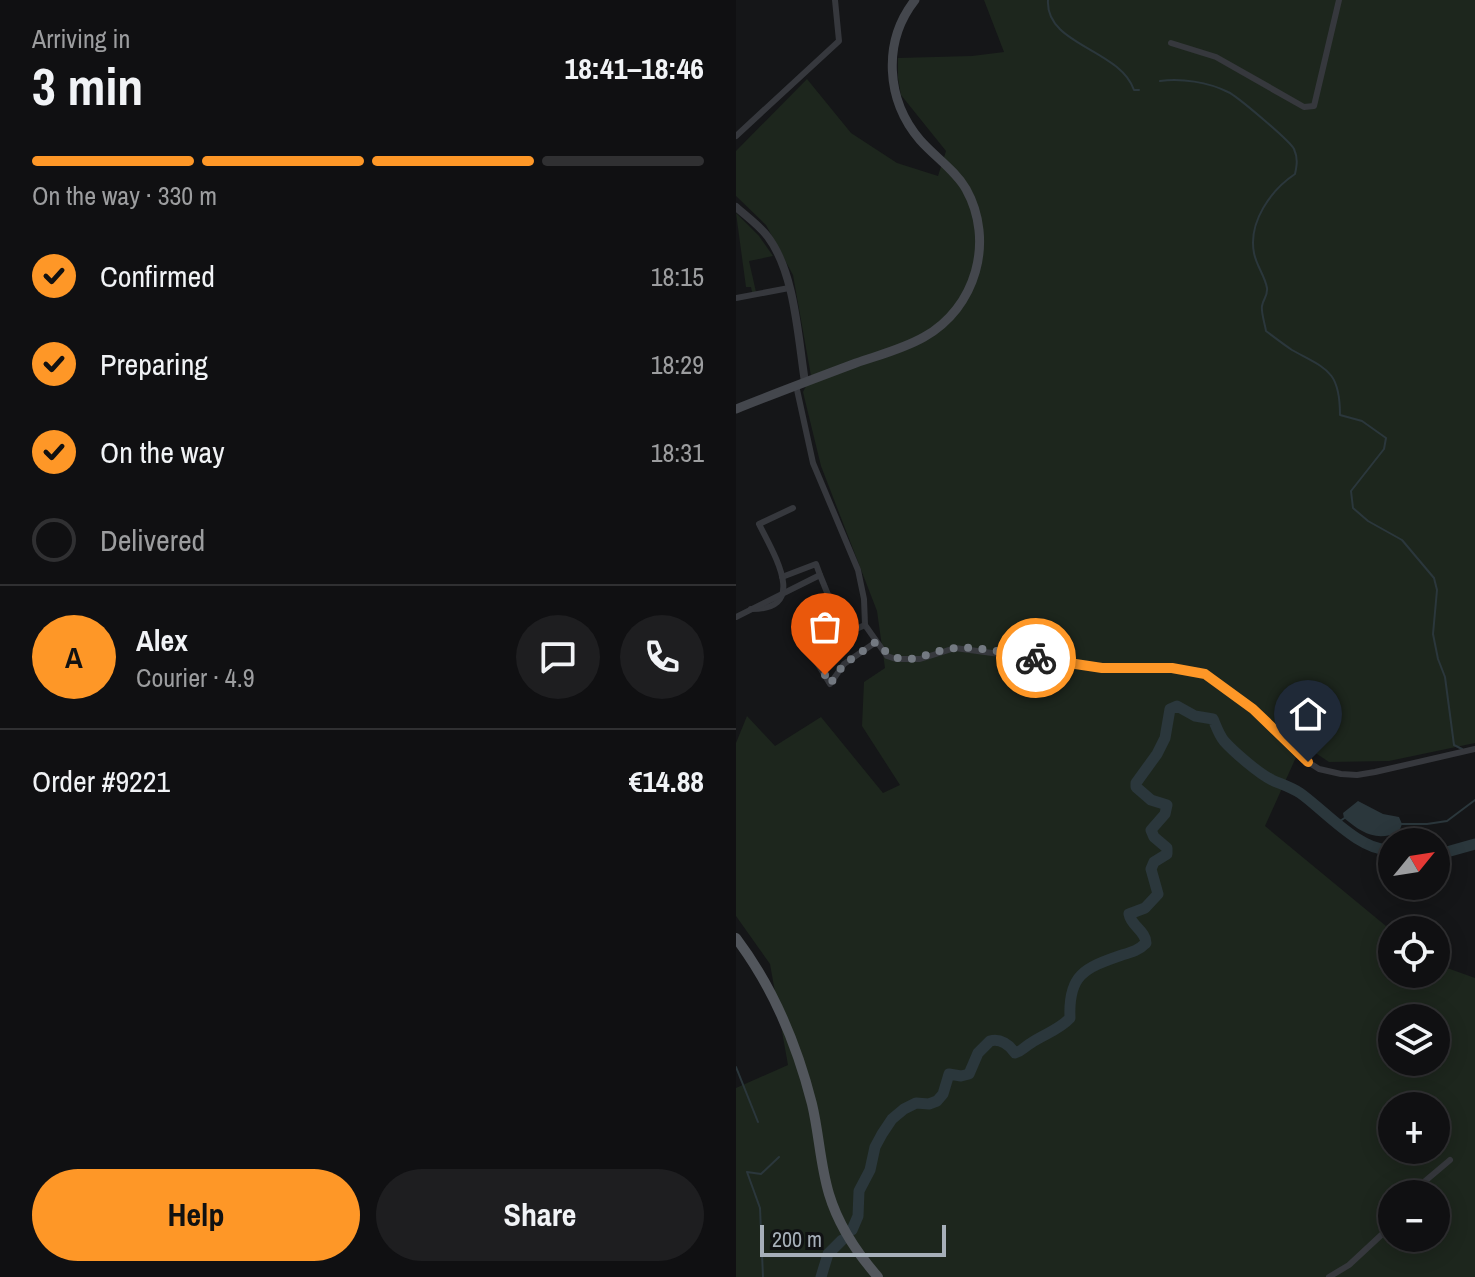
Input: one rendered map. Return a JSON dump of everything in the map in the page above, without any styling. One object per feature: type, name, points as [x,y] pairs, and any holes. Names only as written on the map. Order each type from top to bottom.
[{"type":"main road","points":[[736,409],[925,336],[953,313],[975,279],[980,243],[974,206],[965,187],[910,127],[895,93],[892,75],[895,40],[900,24],[915,0]]},
{"type":"main road","points":[[736,938],[767,986],[790,1033],[812,1104],[828,1192],[835,1213],[878,1277]]},
{"type":"street","points":[[736,136],[839,41],[835,0]]},
{"type":"street","points":[[1171,43],[1216,57],[1304,107],[1314,106],[1339,0]]},
{"type":"street","points":[[736,207],[767,235],[780,256],[789,288],[813,463],[858,570],[865,625],[887,656],[920,659],[955,648],[1102,668],[1172,668],[1205,674],[1253,709],[1308,762],[1319,769],[1341,774],[1375,772],[1475,749]]},
{"type":"street","points":[[736,298],[789,288]]},
{"type":"street","points":[[785,591],[759,524],[793,508]]},
{"type":"street","points":[[782,577],[816,564],[835,612]]},
{"type":"street","points":[[736,617],[820,575]]},
{"type":"street","points":[[865,625],[816,647],[816,661],[830,684],[844,664],[876,642]]},
{"type":"street","points":[[1426,1180],[1445,1164]]},
{"type":"street","points":[[1329,1277],[1349,1265],[1378,1238]]},
{"type":"shaded area","points":[[984,0],[1475,0],[1475,743],[1389,761],[1329,762],[1302,744],[1265,826],[1378,919],[1378,988],[1450,988],[1450,969],[1475,978],[1475,1277],[736,1277],[736,1088],[788,1065],[770,964],[736,916],[736,743],[747,716],[775,746],[821,717],[883,793],[900,785],[862,726],[864,682],[885,668],[877,611],[821,466],[803,392],[811,376],[793,275],[766,225],[736,196],[736,151],[807,79],[851,133],[897,163],[938,176],[946,151],[901,95],[898,58],[1004,52]]},
{"type":"shaded area","points":[[736,213],[759,236],[773,256],[749,261],[756,292],[746,287]]},
{"type":"shaded area","points":[[1358,801],[1383,814],[1399,817],[1402,824],[1400,828],[1378,828],[1376,836],[1363,832],[1344,818],[1343,813]]},
{"type":"waterway","points":[[1048,0],[1050,15],[1058,27],[1114,65],[1126,76],[1134,90],[1139,90]]},
{"type":"waterway","points":[[1160,81],[1194,82],[1228,92],[1263,119],[1294,149],[1297,162],[1295,174],[1270,198],[1254,230],[1254,253],[1267,288],[1262,309],[1266,331],[1329,373],[1337,389],[1340,415],[1362,421],[1386,438],[1384,449],[1351,491],[1353,508],[1368,521],[1402,540],[1434,578],[1437,590],[1433,634],[1445,677],[1454,745],[1462,749]]},
{"type":"waterway","points":[[852,1230],[858,1216],[859,1191],[870,1170],[875,1147],[892,1119],[916,1103],[937,1101],[943,1094],[949,1074],[969,1074],[978,1053],[990,1041],[1004,1043],[1015,1053],[1061,1026],[1070,1018],[1072,992],[1081,975],[1146,943],[1129,914],[1145,908],[1158,894],[1151,869],[1154,862],[1167,854],[1167,848],[1154,837],[1151,830],[1165,814],[1167,805],[1151,800],[1136,787],[1136,783],[1165,738],[1170,709],[1177,706],[1195,716],[1213,719],[1224,741],[1260,772],[1300,793],[1343,829],[1378,848]]},
{"type":"waterway","points":[[1400,824],[1447,821],[1475,800]]},
{"type":"waterway","points":[[1337,823],[1346,817]]},
{"type":"waterway","points":[[1450,851],[1475,844]]},
{"type":"waterway","points":[[736,1067],[758,1122]]},
{"type":"waterway","points":[[763,1277],[760,1208],[747,1172],[761,1174],[779,1157]]},
{"type":"waterway","points":[[821,1277],[828,1254],[842,1240]]},
{"type":"way so far","points":[[825,675],[830,684],[844,664],[876,642],[887,656],[896,659],[920,659],[955,648],[1036,658]]},
{"type":"route","points":[[1036,658],[1102,668],[1172,668],[1205,674],[1253,709],[1308,762]]}]
